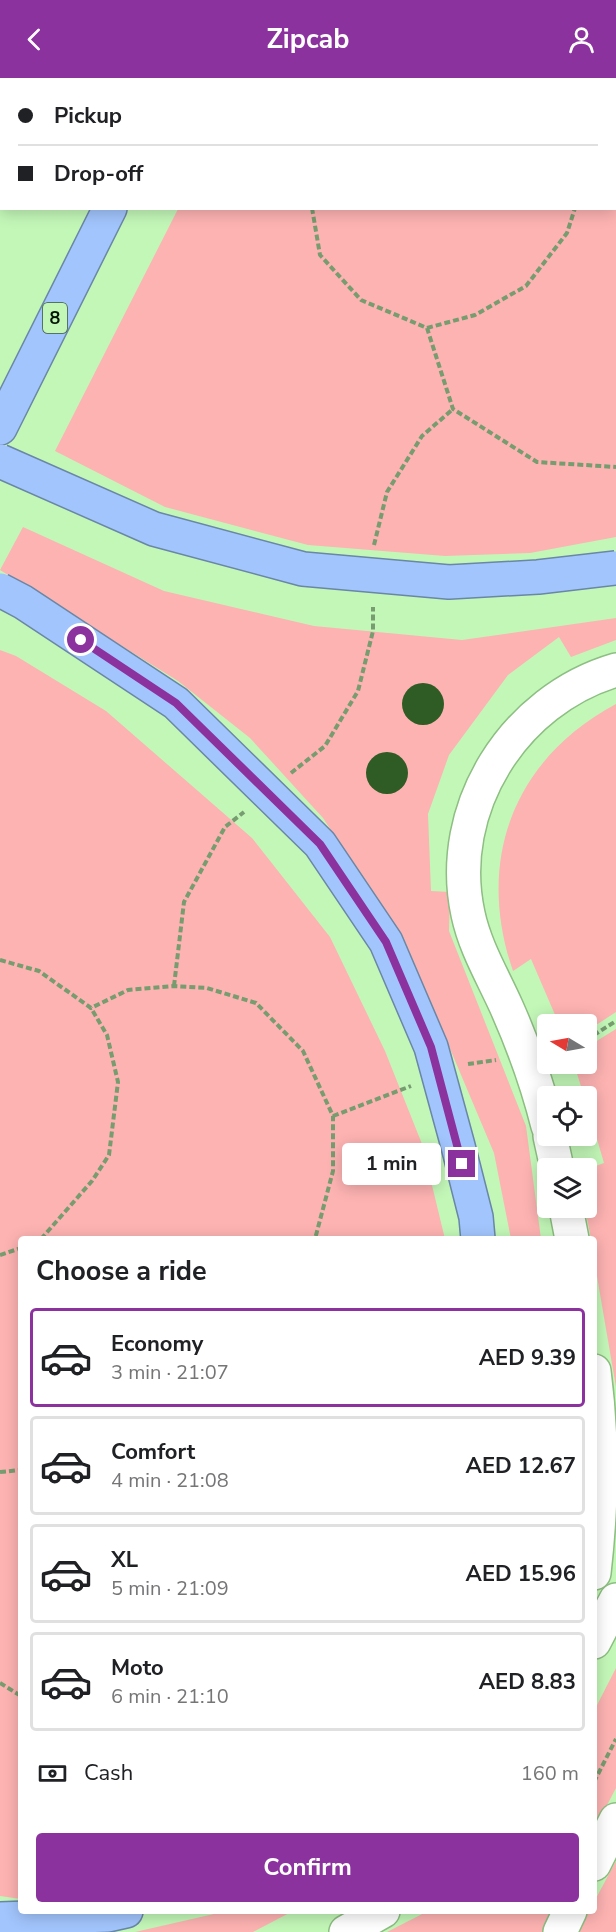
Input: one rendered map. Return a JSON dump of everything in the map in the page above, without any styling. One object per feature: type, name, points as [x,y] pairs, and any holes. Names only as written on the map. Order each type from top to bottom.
[{"type":"highway","name":"8","points":[[0,428],[109,210]]},
{"type":"highway","points":[[0,461],[42,482],[154,529],[303,569],[449,582],[538,577],[616,568]]},
{"type":"highway","points":[[0,590],[23,602],[176,703],[320,844],[386,942],[431,1047],[476,1217],[478,1236]]},
{"type":"highway","points":[[0,1919],[112,1914]]},
{"type":"street","points":[[537,1093],[515,1028],[480,953],[468,913],[464,872],[468,830],[481,790],[501,753],[527,721],[560,695],[597,675],[616,670]]},
{"type":"street","points":[[568,1218],[571,1236]]},
{"type":"street","points":[[597,1395],[609,1493],[597,1557]]},
{"type":"street","points":[[597,1636],[616,1600]]},
{"type":"street","points":[[597,1858],[616,1820]]},
{"type":"street","points":[[346,1932],[378,1914]]},
{"type":"street","points":[[560,1932],[569,1914]]},
{"type":"path","points":[[312,210],[320,255],[361,300],[427,328],[475,315],[526,286],[567,233],[574,210]]},
{"type":"path","points":[[427,328],[453,409],[537,462],[616,467]]},
{"type":"path","points":[[373,550],[387,492],[422,436],[453,409]]},
{"type":"path","points":[[287,777],[325,746],[358,691],[374,631]]},
{"type":"path","points":[[174,986],[184,902],[225,827]]},
{"type":"path","points":[[0,960],[39,971],[91,1008],[107,1035],[118,1082],[109,1155],[92,1181],[44,1236]]},
{"type":"path","points":[[91,1008],[128,990],[174,986],[207,988],[256,1003],[303,1051],[333,1116],[333,1171],[316,1236]]},
{"type":"path","points":[[597,1033],[616,1021]]},
{"type":"path","points":[[333,1116],[396,1092]]},
{"type":"path","points":[[0,1255],[18,1249]]},
{"type":"path","points":[[0,1472],[18,1470]]},
{"type":"path","points":[[1,1685],[18,1694]]},
{"type":"path","points":[[597,1776],[616,1738]]},
{"type":"shaded area","points":[[177,210],[616,210],[616,537],[530,553],[445,556],[308,545],[165,507],[55,451]]},
{"type":"shaded area","points":[[23,527],[164,591],[314,626],[462,640],[616,618],[616,640],[571,657],[559,637],[508,675],[449,755],[428,814],[431,891],[450,892],[449,931],[526,1126],[541,1236],[510,1236],[494,1153],[405,942],[323,818],[250,738],[178,681],[0,570]]},
{"type":"shaded area","points":[[0,650],[16,656],[106,711],[252,838],[330,937],[385,1051],[422,1144],[444,1236],[18,1236],[18,1899],[0,1896]]},
{"type":"shaded area","points":[[616,704],[616,1012],[597,1024],[597,1014],[555,1014],[531,959],[513,971],[502,930],[499,891],[502,853],[512,817],[528,784],[551,753],[580,727]]},
{"type":"shaded area","points":[[616,1029],[616,1387],[597,1276],[597,1236],[590,1236],[587,1218],[597,1218],[597,1165],[604,1163],[597,1139],[597,1086],[581,1086],[577,1074],[597,1074],[597,1041]]},
{"type":"shaded area","points":[[616,1668],[616,1788],[597,1824],[597,1705]]},
{"type":"shaded area","points":[[616,1861],[616,1932],[577,1932],[587,1914],[597,1914],[597,1896]]},
{"type":"shaded area","points":[[214,1914],[287,1914],[253,1932],[135,1932]]},
{"type":"shaded area","points":[[422,1914],[551,1914],[542,1932],[387,1932]]},
{"type":"building","points":[[423,683],[438,689],[444,704],[438,719],[423,725],[408,719],[402,704],[408,689]]},
{"type":"building","points":[[387,752],[402,758],[408,773],[402,788],[387,794],[372,788],[366,773],[372,758]]},
{"type":"route","points":[[81,640],[176,703],[320,844],[386,942],[431,1047],[462,1164]]}]
